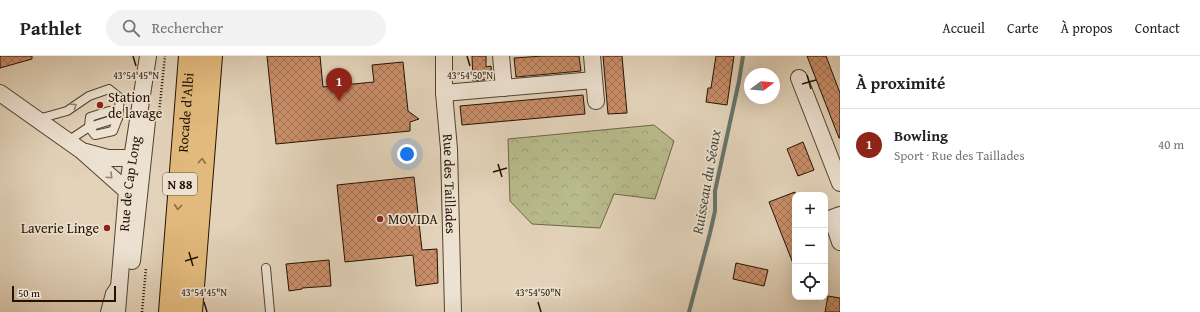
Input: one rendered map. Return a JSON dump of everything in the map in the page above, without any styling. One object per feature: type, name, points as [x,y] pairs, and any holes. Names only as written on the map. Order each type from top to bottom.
[{"type":"highway","name":"Rocade d'Albi","points":[[170,312],[190,56]]},
{"type":"highway","name":"Rocade d'Albi","points":[[191,312],[211,56]]},
{"type":"street","name":"Rue de Cap Long","points":[[117,312],[131,186],[131,158],[148,56]]},
{"type":"street","name":"Rue de Cap Long","points":[[126,312],[146,132],[152,56]]},
{"type":"street","name":"Rue des Taillades","points":[[444,56],[444,93],[449,149],[453,312]]},
{"type":"street","points":[[501,56],[504,88]]},
{"type":"street","points":[[592,56],[596,101]]},
{"type":"street","points":[[799,78],[840,183]]},
{"type":"street","points":[[444,93],[594,80]]},
{"type":"street","points":[[0,93],[131,186]]},
{"type":"street","points":[[132,262],[130,240],[131,186],[146,132]]},
{"type":"street","points":[[82,151],[108,158],[131,158]]},
{"type":"street","points":[[840,215],[832,218],[840,242]]},
{"type":"lane","points":[[37,119],[67,111],[89,96],[109,89],[120,98],[118,118],[89,127],[68,141]]},
{"type":"lane","points":[[266,268],[270,312]]},
{"type":"lane","points":[[105,312],[110,293],[120,278]]},
{"type":"green space","points":[[654,125],[674,141],[655,199],[614,194],[600,228],[532,224],[510,201],[508,139]]},
{"type":"building","points":[[0,56],[32,56],[32,59],[0,68]]},
{"type":"building","points":[[267,56],[320,56],[323,87],[374,82],[372,65],[403,62],[408,111],[419,119],[410,122],[410,131],[276,144]]},
{"type":"building","points":[[472,56],[486,56],[486,67],[491,66],[492,79],[473,81]]},
{"type":"building","points":[[579,56],[581,71],[516,77],[514,58]]},
{"type":"building","points":[[603,56],[622,56],[627,113],[608,114]]},
{"type":"building","points":[[716,56],[734,56],[727,105],[706,102],[708,88],[711,88]]},
{"type":"building","points":[[807,56],[826,56],[840,93],[840,138],[839,138]]},
{"type":"building","points":[[583,95],[585,114],[462,125],[460,106]]},
{"type":"building","points":[[803,142],[814,170],[798,176],[787,149]]},
{"type":"building","name":"MOVIDA","points":[[414,177],[422,250],[437,249],[438,283],[416,286],[413,255],[345,262],[337,185]]},
{"type":"building","points":[[792,193],[792,261],[769,202]]},
{"type":"building","points":[[329,260],[331,286],[302,288],[289,291],[286,264]]},
{"type":"building","points":[[736,263],[768,270],[764,286],[733,279]]},
{"type":"building","points":[[828,296],[840,298],[840,312],[825,312]]},
{"type":"waterway","name":"Ruisseau du Séoux","points":[[689,312],[715,211],[715,191],[743,56]]},
{"type":"place","name":"Bowling","points":[[339,101]]},
{"type":"place","name":"Station de lavage","points":[[100,105]]},
{"type":"place","name":"MOVIDA","points":[[380,219]]},
{"type":"place","name":"Laverie Linge","points":[[107,228]]}]
